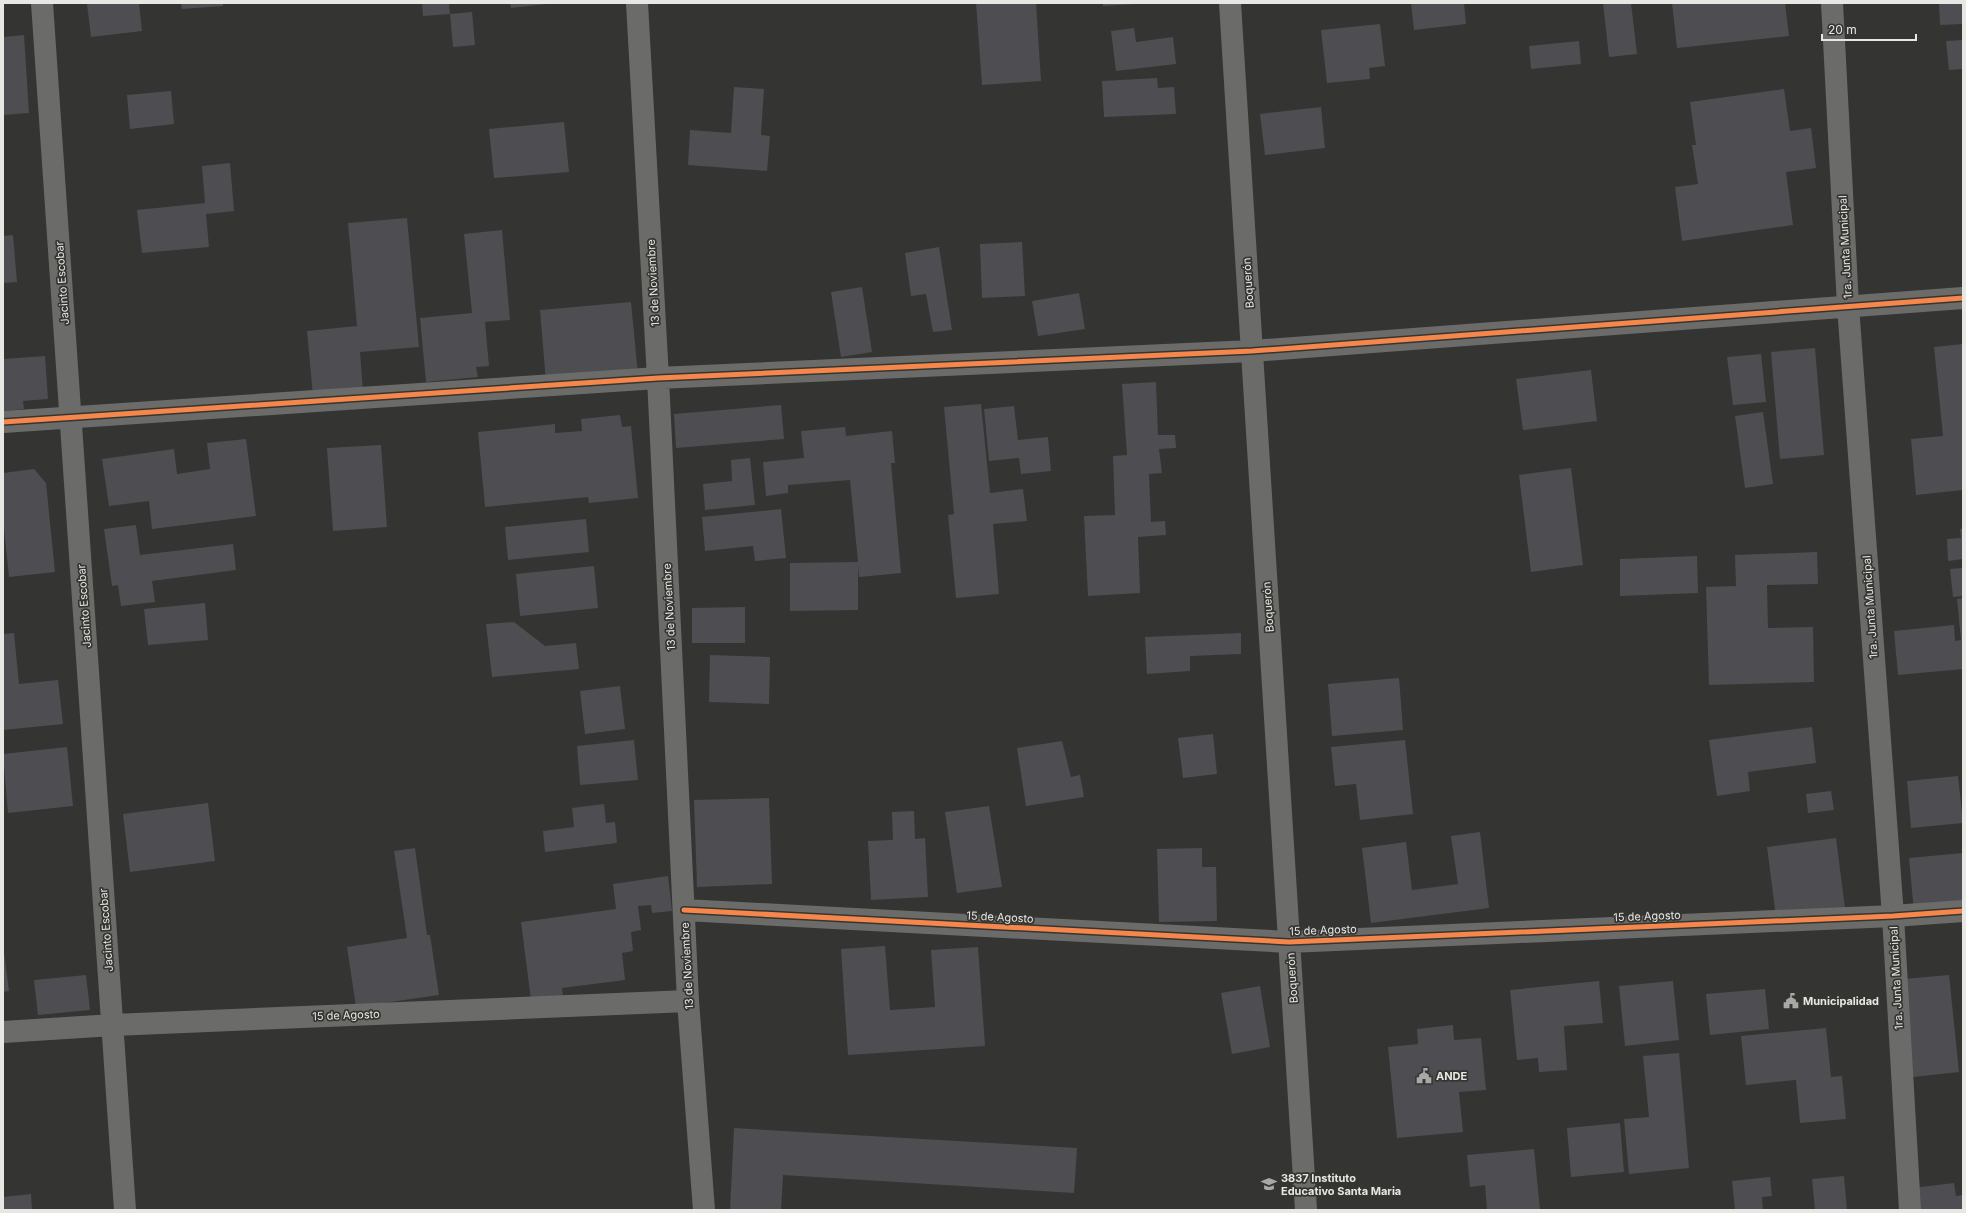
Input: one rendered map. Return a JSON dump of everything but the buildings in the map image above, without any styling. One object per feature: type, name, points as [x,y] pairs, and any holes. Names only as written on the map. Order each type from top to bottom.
[{"type":"street","name":"Jacinto Escobar","points":[[42,3],[72,418],[125,1210]]},
{"type":"street","name":"13 de Noviembre","points":[[637,3],[658,378],[688,1001],[704,1210]]},
{"type":"street","name":"Boquerón","points":[[1230,3],[1306,1210]]},
{"type":"street","name":"1ra. Junta Municipal","points":[[1832,3],[1848,306],[1893,916],[1910,1210]]},
{"type":"street","points":[[3,422],[658,378],[1252,351],[1963,298]]},
{"type":"street","name":"15 de Agosto","points":[[684,910],[1289,942],[1893,916],[1963,911]]},
{"type":"street","name":"15 de Agosto","points":[[3,1032],[113,1025],[688,1001]]},
{"type":"cycle path","points":[[3,422],[658,378],[1252,351],[1963,298]]},
{"type":"cycle path","points":[[684,910],[1289,942],[1893,916],[1963,911]]},
{"type":"place","name":"Municipalidad","points":[[1791,1001]]},
{"type":"place","name":"ANDE","points":[[1424,1076]]},
{"type":"place","name":"3837 Instituto Educativo Santa Maria","points":[[1269,1184]]}]
